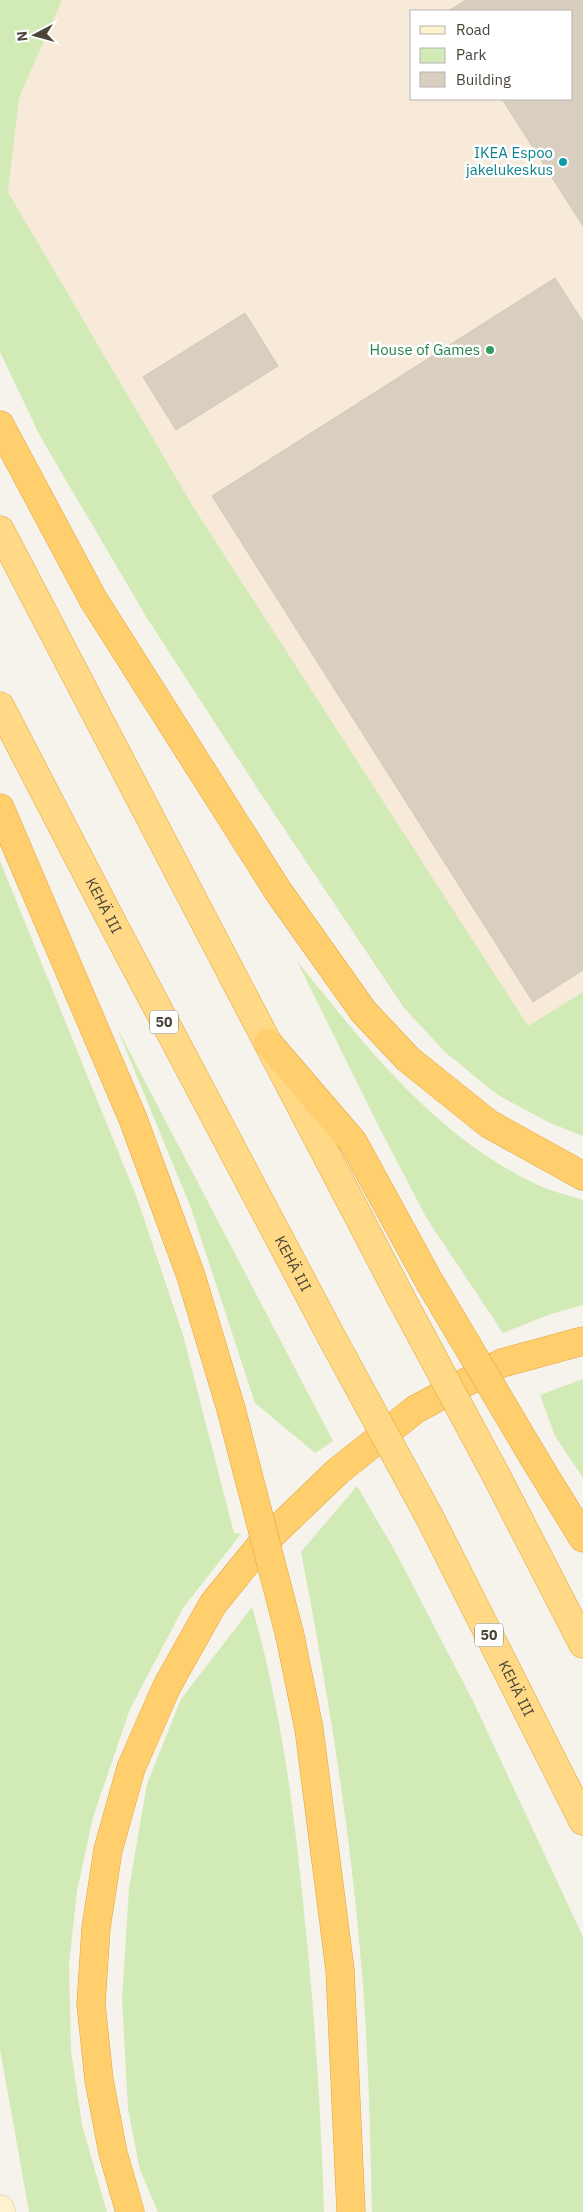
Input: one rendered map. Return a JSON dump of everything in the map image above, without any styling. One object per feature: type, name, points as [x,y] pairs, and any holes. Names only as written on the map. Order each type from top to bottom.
[{"type":"highway","points":[[0,425],[93,599],[278,891],[363,1011],[408,1059],[489,1124],[583,1176]]},
{"type":"highway","points":[[0,530],[583,1644]]},
{"type":"highway","name":"KEHÄ III","points":[[0,706],[121,940],[331,1336],[430,1518],[583,1821]]},
{"type":"highway","points":[[0,808],[134,1119],[191,1276],[231,1409],[290,1636],[309,1729],[340,1970],[351,2212]]},
{"type":"highway","points":[[268,1043],[353,1142],[429,1281],[583,1538]]},
{"type":"highway","points":[[130,2212],[113,2153],[99,2080],[92,2004],[96,1928],[108,1850],[131,1768],[167,1686],[213,1604],[260,1545],[338,1472],[416,1409],[502,1362],[583,1341]]},
{"type":"shaded area","points":[[62,0],[583,0],[583,992],[528,1027],[194,508],[8,192],[19,98]]},
{"type":"green space","points":[[0,0],[62,0],[19,98],[8,192],[194,508],[528,1026],[583,992],[583,1136],[548,1122],[498,1095],[446,1053],[404,1008],[261,794],[147,618],[40,436],[0,352]]},
{"type":"green space","points":[[0,861],[137,1198],[183,1335],[234,1533],[241,1534],[183,1608],[130,1709],[93,1817],[77,1891],[69,1964],[71,2051],[82,2125],[107,2212],[29,2212],[0,2049]]},
{"type":"green space","points":[[297,961],[377,1058],[436,1117],[468,1143],[503,1166],[540,1186],[583,1200],[583,1305],[551,1314],[503,1333],[427,1219]]},
{"type":"green space","points":[[117,1028],[333,1441],[315,1453],[255,1403],[191,1208]]},
{"type":"green space","points":[[583,1379],[583,1478],[555,1436],[540,1395]]},
{"type":"green space","points":[[357,1486],[395,1551],[474,1703],[583,1937],[583,2212],[372,2212],[365,2014],[353,1877],[330,1714],[301,1552]]},
{"type":"green space","points":[[252,1607],[278,1716],[295,1828],[314,2018],[324,2212],[158,2212],[140,2170],[128,2109],[122,1999],[129,1888],[147,1784],[181,1699]]},
{"type":"building","name":"IKEA Espoo jakelukeskus","points":[[466,0],[583,0],[583,226],[503,100],[573,100],[573,10],[450,10]]},
{"type":"building","points":[[555,278],[583,322],[583,970],[533,1002],[212,496]]},
{"type":"building","points":[[245,313],[278,366],[176,430],[143,377]]},
{"type":"place","name":"IKEA Espoo jakelukeskus","points":[[563,162]]},
{"type":"place","name":"House of Games","points":[[490,350]]}]
